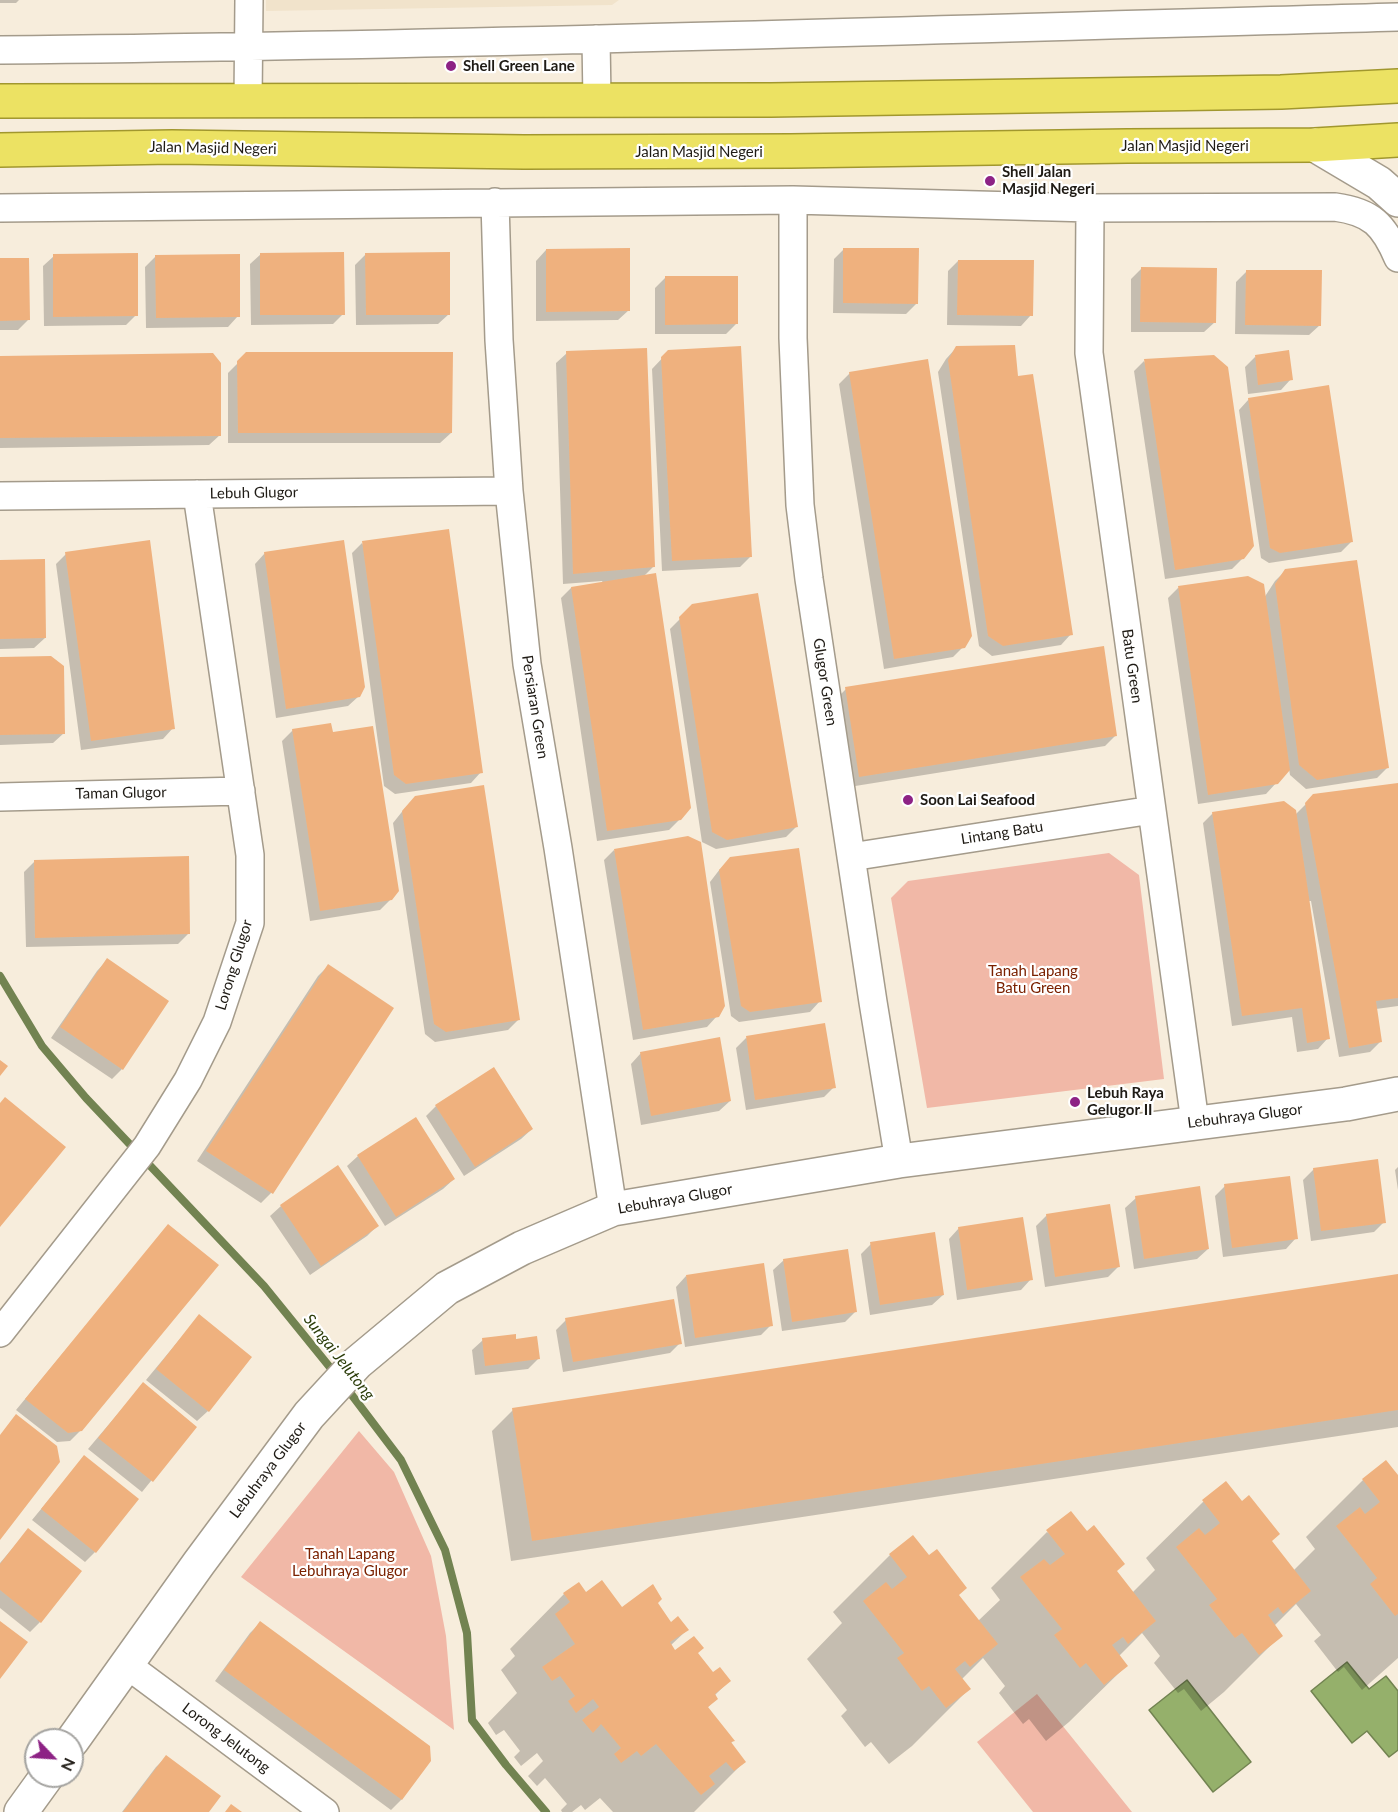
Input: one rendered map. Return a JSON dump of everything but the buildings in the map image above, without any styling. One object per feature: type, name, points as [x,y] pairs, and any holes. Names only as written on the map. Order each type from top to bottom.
[{"type":"highway","points":[[0,101],[771,100],[1281,92],[1398,86]]},
{"type":"highway","name":"Jalan Masjid Negeri","points":[[0,150],[172,147],[501,152],[791,151],[1315,146],[1398,140]]},
{"type":"street","points":[[248,101],[249,0]]},
{"type":"street","points":[[0,50],[250,48],[321,44],[596,39],[1398,17]]},
{"type":"street","points":[[596,39],[597,100]]},
{"type":"street","points":[[1315,146],[1379,183],[1398,200]]},
{"type":"street","points":[[0,208],[793,200],[1090,208],[1335,207],[1356,210],[1377,222],[1391,241],[1398,258]]},
{"type":"street","name":"Glugor Green","points":[[793,200],[793,338],[800,505],[809,579],[899,1161]]},
{"type":"street","name":"Persiaran Green","points":[[495,202],[509,491],[527,664],[558,848],[613,1209]]},
{"type":"street","name":"Batu Green","points":[[1090,208],[1089,353],[1195,1122]]},
{"type":"street","name":"Lebuh Glugor","points":[[0,496],[509,491]]},
{"type":"street","name":"Lorong Glugor","points":[[0,1333],[147,1146],[188,1080],[217,1022],[250,923],[250,855],[197,494]]},
{"type":"street","name":"Taman Glugor","points":[[0,797],[241,791]]},
{"type":"street","name":"Lintang Batu","points":[[851,857],[1152,810]]},
{"type":"street","name":"Lebuhraya Glugor","points":[[81,1728],[309,1415],[357,1363],[447,1288],[522,1248],[613,1209],[899,1161],[1347,1104],[1398,1094]]},
{"type":"street","name":"Lorong Jelutong","points":[[127,1665],[325,1812]]},
{"type":"street","points":[[21,1812],[38,1788]]},
{"type":"shaded area","points":[[266,0],[619,0],[612,5],[266,11]]},
{"type":"shaded area","points":[[1347,1662],[1369,1689],[1386,1676],[1398,1691],[1398,1750],[1389,1757],[1367,1731],[1352,1743],[1311,1691]]},
{"type":"shaded area","points":[[1187,1680],[1251,1762],[1213,1792],[1149,1710]]},
{"type":"green space","name":"Tanah Lapang Batu Green","points":[[1109,853],[1139,875],[1164,1079],[927,1108],[891,898],[908,881]]},
{"type":"green space","name":"Tanah Lapang Lebuhraya Glugor","points":[[359,1431],[394,1472],[431,1556],[446,1636],[454,1730],[241,1577]]},
{"type":"green space","points":[[1037,1694],[1132,1812],[1033,1812],[977,1742]]},
{"type":"waterway","name":"Sungai Jelutong","points":[[0,976],[42,1046],[86,1098],[264,1286],[337,1376]]},
{"type":"waterway","name":"Sungai Jelutong","points":[[345,1386],[401,1460],[445,1550],[467,1633],[472,1720],[546,1812]]},
{"type":"place","name":"Shell Green Lane","points":[[451,66]]},
{"type":"place","name":"Shell Jalan Masjid Negeri","points":[[990,181]]},
{"type":"place","name":"Soon Lai Seafood","points":[[908,800]]},
{"type":"place","name":"Lebuh Raya Gelugor II","points":[[1075,1102]]}]
